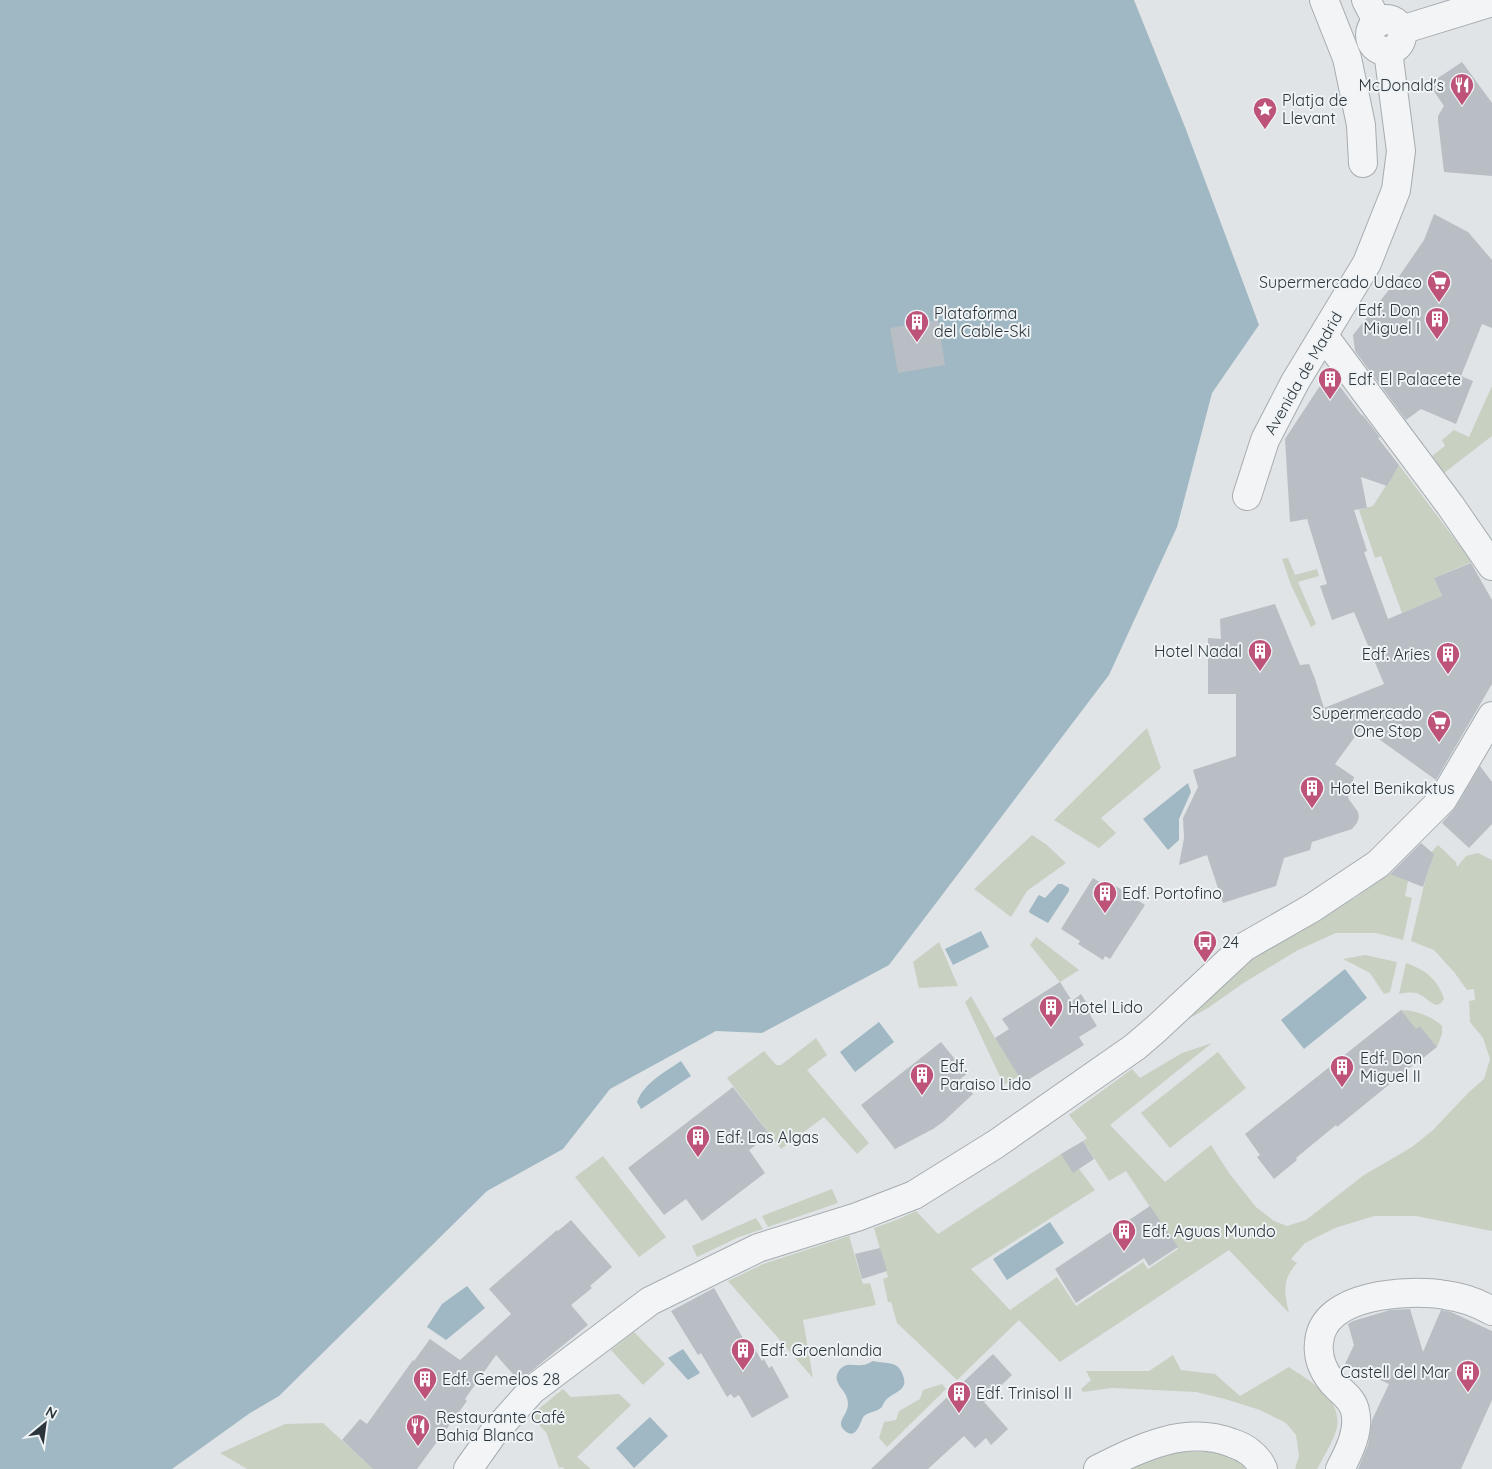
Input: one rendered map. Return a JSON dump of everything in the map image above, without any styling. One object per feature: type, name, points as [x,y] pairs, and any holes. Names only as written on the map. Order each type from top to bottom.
[{"type":"street","points":[[1324,0],[1347,58],[1361,125],[1363,163]]},
{"type":"street","points":[[1383,26],[1492,2]]},
{"type":"street","name":"Avenida de Madrid","points":[[1247,496],[1265,440],[1295,382],[1367,263],[1396,190],[1401,151],[1383,26]]},
{"type":"street","points":[[1324,336],[1450,505],[1492,566]]},
{"type":"street","points":[[468,1469],[492,1435],[532,1390],[650,1301],[758,1248],[857,1217],[914,1195],[996,1144],[1134,1047],[1244,947],[1312,908],[1378,864],[1443,799],[1492,716]]},
{"type":"street","points":[[1340,1469],[1350,1450],[1355,1432],[1356,1411],[1350,1399],[1335,1386],[1326,1374],[1319,1356],[1318,1342],[1322,1328],[1333,1315],[1351,1304],[1374,1296],[1407,1293],[1444,1294],[1471,1301],[1492,1311]]},
{"type":"street","points":[[1098,1469],[1136,1450],[1171,1439],[1197,1435],[1224,1439],[1244,1447],[1261,1464],[1263,1469]]},
{"type":"shaded area","points":[[1492,386],[1492,436],[1444,473],[1432,456],[1445,446],[1442,440],[1454,430],[1469,437]]},
{"type":"shaded area","points":[[1399,465],[1472,562],[1434,578],[1442,596],[1402,613],[1381,556],[1375,558],[1359,510],[1373,506]]},
{"type":"shaded area","points":[[1288,558],[1295,575],[1317,569],[1319,576],[1298,582],[1316,624],[1311,627],[1291,585],[1282,559]]},
{"type":"shaded area","points":[[1147,728],[1161,768],[1101,818],[1116,833],[1099,848],[1054,820]]},
{"type":"shaded area","points":[[1032,835],[1047,845],[1066,863],[1027,891],[1011,917],[974,889]]},
{"type":"shaded area","points":[[1438,845],[1456,862],[1457,867],[1466,856],[1478,853],[1492,860],[1492,1231],[1416,1216],[1374,1216],[1335,1228],[1305,1243],[1291,1259],[1297,1263],[1289,1275],[1285,1292],[1289,1313],[1229,1250],[1060,1362],[1019,1320],[957,1380],[897,1323],[891,1302],[888,1302],[883,1279],[888,1277],[874,1228],[916,1211],[938,1234],[1061,1154],[1079,1169],[1095,1190],[971,1269],[1010,1310],[1057,1277],[1076,1306],[1143,1262],[1148,1269],[1178,1249],[1126,1171],[1109,1181],[1083,1141],[1087,1138],[1069,1115],[1132,1069],[1140,1078],[1182,1053],[1212,1043],[1110,1125],[1165,1182],[1211,1145],[1229,1173],[1256,1207],[1274,1221],[1287,1226],[1306,1220],[1364,1175],[1412,1147],[1433,1130],[1484,1079],[1490,1059],[1483,1038],[1470,1022],[1469,1001],[1475,1000],[1474,989],[1467,990],[1434,950],[1411,941],[1431,863],[1426,858]]},
{"type":"shaded area","points":[[1387,872],[1408,881],[1405,896],[1412,898],[1403,940],[1376,933],[1336,933],[1298,950],[1245,982],[1208,1008],[1181,1023],[1249,960],[1358,896]]},
{"type":"shaded area","points":[[1036,937],[1079,970],[1060,982],[1030,945]]},
{"type":"shaded area","points":[[939,942],[958,986],[919,988],[913,962]]},
{"type":"shaded area","points":[[1365,955],[1397,962],[1390,992],[1384,994],[1370,973],[1343,959]]},
{"type":"shaded area","points":[[1406,963],[1419,968],[1435,981],[1444,999],[1440,1004],[1435,1005],[1416,993],[1399,994]]},
{"type":"shaded area","points":[[971,996],[1019,1076],[1004,1085],[965,1002]]},
{"type":"shaded area","points":[[1401,1010],[1423,1014],[1442,1026],[1442,1034],[1437,1047],[1420,1026],[1416,1030]]},
{"type":"shaded area","points":[[816,1038],[827,1055],[807,1070],[869,1143],[857,1154],[824,1117],[781,1149],[727,1078],[764,1051],[776,1065],[781,1065]]},
{"type":"shaded area","points":[[1218,1052],[1246,1088],[1170,1148],[1141,1113]]},
{"type":"shaded area","points":[[603,1156],[666,1237],[639,1257],[575,1177]]},
{"type":"shaded area","points":[[832,1189],[838,1203],[768,1227],[762,1216]]},
{"type":"shaded area","points":[[756,1218],[763,1229],[739,1237],[697,1257],[692,1246]]},
{"type":"shaded area","points":[[849,1236],[863,1284],[870,1283],[876,1305],[803,1320],[813,1378],[728,1281],[763,1264]]},
{"type":"shaded area","points":[[634,1332],[665,1364],[643,1385],[611,1350]]},
{"type":"shaded area","points":[[1173,1355],[1181,1370],[1215,1374],[1240,1396],[1289,1367],[1314,1384],[1329,1399],[1337,1416],[1337,1427],[1334,1437],[1317,1469],[1295,1469],[1299,1456],[1296,1435],[1286,1423],[1260,1410],[1196,1392],[1112,1388],[1083,1392],[1081,1389],[1091,1380],[1086,1371],[1149,1371]]},
{"type":"shaded area","points":[[942,1384],[946,1389],[887,1447],[879,1438],[884,1422],[896,1420],[899,1411],[920,1399],[923,1390]]},
{"type":"shaded area","points":[[563,1389],[571,1397],[619,1394],[631,1405],[577,1457],[591,1469],[559,1468],[546,1432],[530,1416]]},
{"type":"shaded area","points":[[323,1423],[373,1469],[247,1469],[220,1453],[285,1424]]},
{"type":"shaded area","points":[[1173,1452],[1223,1452],[1246,1469],[1124,1469]]},
{"type":"water","points":[[0,0],[1134,0],[1185,127],[1259,325],[1212,393],[1177,527],[1109,675],[889,965],[762,1033],[716,1031],[610,1089],[563,1149],[487,1191],[279,1396],[250,1413],[172,1469],[0,1469]]},
{"type":"water","points":[[1188,783],[1191,792],[1179,819],[1179,840],[1168,850],[1143,819]]},
{"type":"water","points":[[1058,884],[1069,888],[1069,891],[1048,923],[1030,913],[1029,911],[1038,896],[1045,898]]},
{"type":"water","points":[[981,931],[989,947],[953,965],[945,949]]},
{"type":"water","points":[[1345,969],[1367,998],[1304,1049],[1281,1020]]},
{"type":"water","points":[[879,1022],[894,1042],[855,1072],[840,1052]]},
{"type":"water","points":[[681,1061],[691,1076],[641,1109],[637,1102],[645,1089],[656,1078]]},
{"type":"water","points":[[1050,1222],[1064,1243],[1007,1280],[993,1259]]},
{"type":"water","points":[[467,1286],[485,1308],[446,1340],[427,1327],[442,1304]]},
{"type":"water","points":[[683,1349],[700,1373],[688,1380],[668,1358]]},
{"type":"water","points":[[873,1361],[890,1363],[897,1366],[904,1379],[903,1387],[886,1400],[881,1408],[864,1416],[855,1432],[852,1434],[848,1433],[841,1426],[848,1405],[844,1392],[837,1380],[837,1375],[844,1366],[863,1365]]},
{"type":"water","points":[[650,1417],[668,1436],[634,1468],[616,1448]]},
{"type":"building","points":[[1462,62],[1492,103],[1492,176],[1444,172],[1438,116],[1444,106],[1429,84]]},
{"type":"building","points":[[1434,214],[1468,232],[1492,260],[1492,328],[1482,324],[1461,376],[1473,381],[1456,424],[1421,409],[1406,420],[1355,351],[1353,335],[1396,281],[1424,240]]},
{"type":"building","name":"Plataforma del Cable-Ski","points":[[938,320],[945,365],[898,373],[890,328]]},
{"type":"building","points":[[1329,372],[1380,437],[1378,438],[1399,465],[1387,486],[1361,477],[1367,508],[1354,510],[1367,551],[1364,552],[1388,619],[1442,596],[1434,578],[1471,563],[1492,600],[1492,684],[1436,780],[1362,727],[1335,764],[1354,777],[1348,798],[1358,812],[1357,823],[1352,829],[1312,842],[1310,850],[1284,858],[1276,886],[1223,903],[1207,855],[1179,865],[1184,838],[1183,818],[1198,787],[1193,770],[1236,756],[1236,694],[1208,694],[1208,638],[1221,639],[1220,619],[1275,604],[1300,665],[1309,664],[1324,708],[1384,684],[1354,612],[1332,620],[1320,586],[1327,584],[1307,519],[1290,522],[1285,439]]},
{"type":"building","points":[[1480,766],[1492,782],[1492,824],[1469,848],[1442,823],[1456,807]]},
{"type":"building","points":[[1421,843],[1434,854],[1423,887],[1390,874]]},
{"type":"building","name":"Edf. Portofino","points":[[1093,878],[1111,889],[1114,885],[1145,905],[1110,959],[1105,956],[1103,960],[1078,944],[1080,941],[1061,929]]},
{"type":"building","name":"Hotel Lido","points":[[1060,982],[1072,1001],[1081,994],[1093,1013],[1090,1015],[1097,1026],[1079,1037],[1084,1045],[1023,1083],[995,1038],[1009,1029],[1002,1019]]},
{"type":"building","name":"Edf. Don Miguel II","points":[[1401,1010],[1416,1029],[1420,1026],[1437,1047],[1337,1127],[1336,1125],[1274,1179],[1257,1157],[1260,1155],[1245,1134]]},
{"type":"building","name":"Edf. Paraiso Lido","points":[[941,1042],[967,1074],[961,1078],[973,1094],[943,1122],[895,1149],[861,1105]]},
{"type":"building","name":"Edf. Las Algas","points":[[733,1087],[770,1135],[749,1150],[765,1173],[702,1221],[686,1199],[664,1215],[628,1168]]},
{"type":"building","points":[[1083,1141],[1094,1159],[1073,1173],[1061,1154]]},
{"type":"building","name":"Edf. Aguas Mundo","points":[[1150,1206],[1178,1247],[1149,1266],[1144,1258],[1076,1303],[1055,1269]]},
{"type":"building","points":[[571,1220],[612,1267],[590,1286],[592,1288],[571,1305],[588,1325],[519,1381],[496,1355],[465,1399],[467,1401],[417,1469],[373,1469],[342,1440],[360,1419],[367,1424],[430,1339],[460,1360],[511,1314],[489,1289]]},
{"type":"building","points":[[880,1248],[887,1271],[862,1279],[855,1254]]},
{"type":"building","name":"Edf. Groenlandia","points":[[714,1288],[744,1340],[746,1339],[751,1347],[753,1346],[762,1361],[764,1359],[769,1368],[772,1366],[789,1397],[752,1418],[739,1395],[734,1398],[731,1394],[727,1397],[701,1353],[698,1355],[671,1311]]},
{"type":"building","points":[[1410,1309],[1423,1352],[1441,1310],[1451,1312],[1492,1331],[1492,1400],[1461,1469],[1358,1469],[1368,1445],[1372,1420],[1389,1384],[1345,1364],[1354,1345],[1348,1324],[1390,1310]]},
{"type":"building","name":"Edf. Trinisol II","points":[[993,1354],[1012,1375],[984,1402],[1008,1429],[991,1445],[986,1438],[975,1448],[964,1436],[928,1469],[871,1469]]},
{"type":"place","name":"McDonald's","points":[[1462,106]]},
{"type":"place","name":"Platja de Llevant","points":[[1265,130]]},
{"type":"place","name":"Supermercado Udaco","points":[[1439,303]]},
{"type":"place","name":"Edf. Don Miguel I","points":[[1437,340]]},
{"type":"place","name":"Plataforma del Cable-Ski","points":[[917,343]]},
{"type":"place","name":"Edf. El Palacete","points":[[1330,400]]},
{"type":"place","name":"Hotel Nadal","points":[[1260,672]]},
{"type":"place","name":"Edf. Aries","points":[[1448,675]]},
{"type":"place","name":"Supermercado One Stop","points":[[1439,743]]},
{"type":"place","name":"Hotel Benikaktus","points":[[1312,809]]},
{"type":"place","name":"Edf. Portofino","points":[[1105,914]]},
{"type":"place","name":"24","points":[[1205,963]]},
{"type":"place","name":"Hotel Lido","points":[[1051,1028]]},
{"type":"place","name":"Edf. Don Miguel II","points":[[1342,1088]]},
{"type":"place","name":"Edf. Paraiso Lido","points":[[922,1096]]},
{"type":"place","name":"Edf. Las Algas","points":[[698,1158]]},
{"type":"place","name":"Edf. Aguas Mundo","points":[[1124,1252]]},
{"type":"place","name":"Edf. Groenlandia","points":[[743,1371]]},
{"type":"place","name":"Castell del Mar","points":[[1468,1393]]},
{"type":"place","name":"Edf. Gemelos 28","points":[[425,1400]]},
{"type":"place","name":"Edf. Trinisol II","points":[[959,1414]]},
{"type":"place","name":"Restaurante Café Bahia Blanca","points":[[418,1447]]}]
